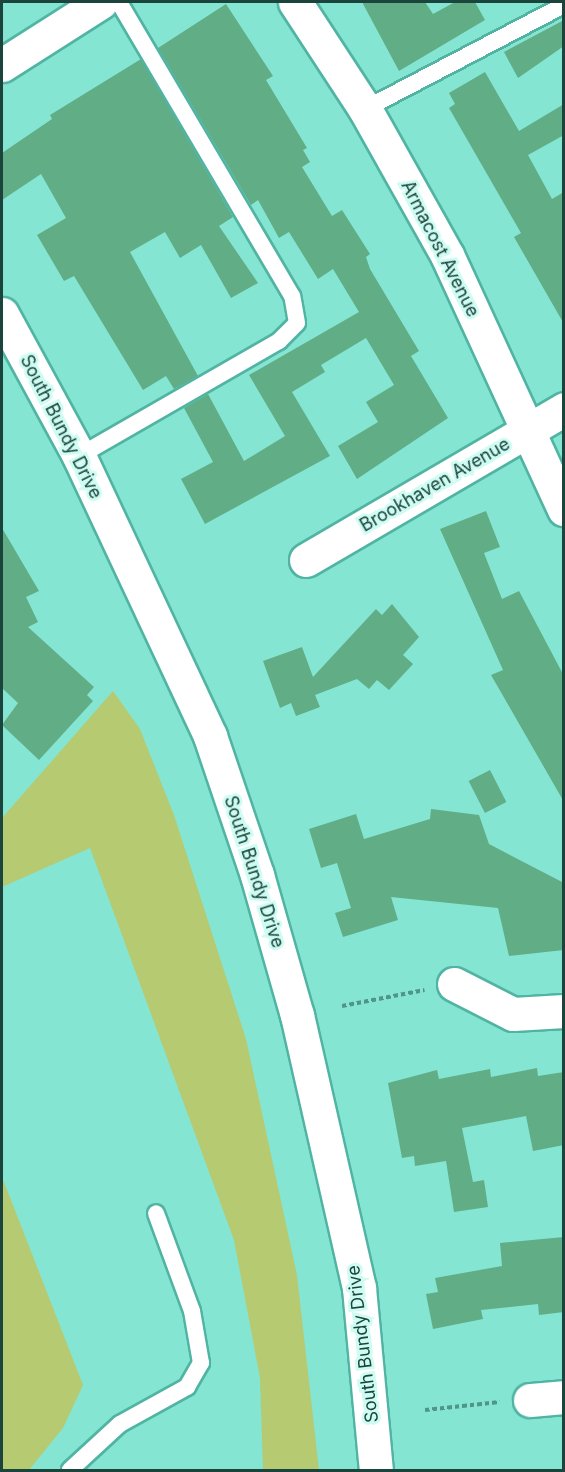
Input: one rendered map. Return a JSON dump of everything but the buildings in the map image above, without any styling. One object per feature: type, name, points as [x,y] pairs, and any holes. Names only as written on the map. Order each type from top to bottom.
[{"type":"main road","points":[[2,65],[101,2]]},
{"type":"main road","name":"Armacost Avenue","points":[[294,2],[365,109],[447,255],[564,509]]},
{"type":"main road","name":"South Bundy Drive","points":[[2,314],[79,456],[210,736],[257,875],[297,1015],[358,1288],[376,1470]]},
{"type":"main road","name":"Brookhaven Avenue","points":[[306,560],[564,409]]},
{"type":"main road","points":[[454,984],[513,1014],[564,1011]]},
{"type":"main road","points":[[530,1400],[564,1397]]},
{"type":"lane","points":[[79,456],[279,341],[297,323],[292,296],[119,2]]},
{"type":"lane","points":[[365,109],[564,5]]},
{"type":"lane","points":[[70,1470],[120,1424],[187,1387],[201,1363],[192,1311],[156,1213]]},
{"type":"path","points":[[342,1006],[454,984]]},
{"type":"path","points":[[425,1410],[469,1406]]},
{"type":"green space","points":[[113,691],[140,729],[174,815],[246,1039],[297,1275],[319,1470],[263,1470],[260,1378],[234,1240],[90,848],[2,887],[2,818]]},
{"type":"green space","points":[[2,1177],[83,1385],[63,1428],[29,1470],[2,1470]]}]
